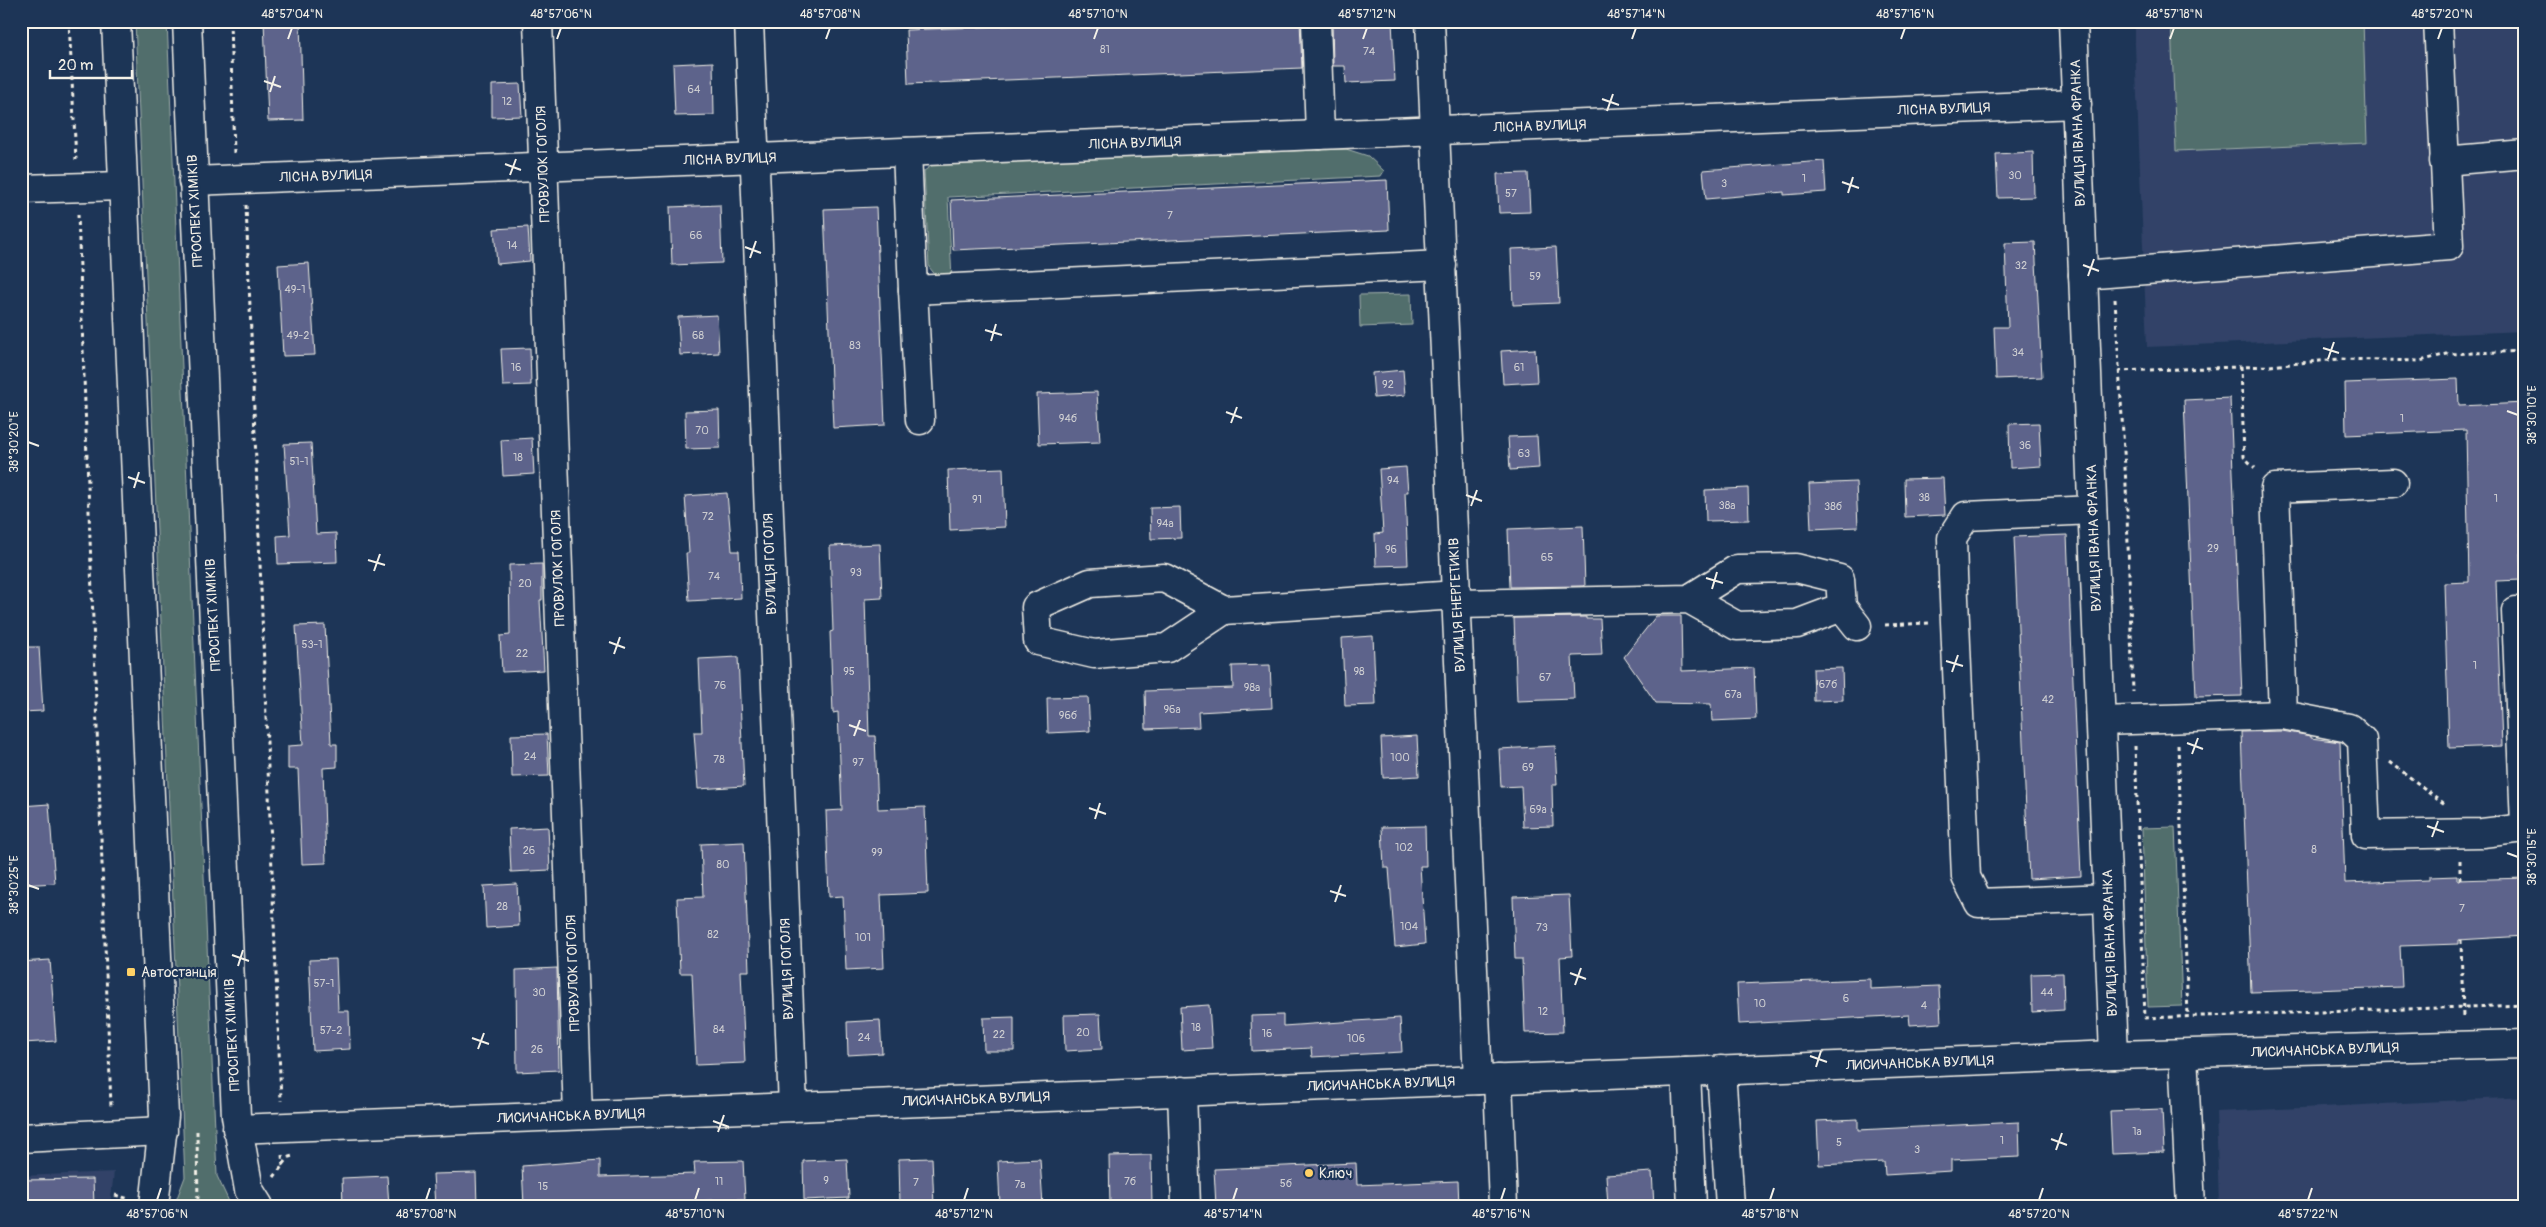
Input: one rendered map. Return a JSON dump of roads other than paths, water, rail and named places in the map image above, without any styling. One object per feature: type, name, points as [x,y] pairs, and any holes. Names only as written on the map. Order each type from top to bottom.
[{"type":"street","points":[[116,21],[163,1132],[154,1206]]},
{"type":"street","name":"ПРОСПЕКТ ХІМІКІВ","points":[[187,21],[237,1129],[249,1190],[259,1206]]},
{"type":"street","name":"ПРОВУЛОК ГОГОЛЯ","points":[[538,21],[578,1115]]},
{"type":"street","name":"ВУЛИЦЯ ГОГОЛЯ","points":[[749,21],[793,1107]]},
{"type":"street","points":[[1316,21],[1320,135]]},
{"type":"street","name":"ВУЛИЦЯ ЕНЕРГЕТИКІВ","points":[[1430,21],[1456,600],[1488,1080],[1503,1206]]},
{"type":"street","name":"ВУЛИЦЯ ІВАНА ФРАНКА","points":[[2073,21],[2114,1055]]},
{"type":"street","points":[[2084,275],[2449,246],[2438,21]]},
{"type":"street","name":"ЛІСНА ВУЛИЦЯ","points":[[193,182],[2077,104]]},
{"type":"street","points":[[907,152],[920,420]]},
{"type":"street","points":[[2444,161],[2525,154]]},
{"type":"street","points":[[21,189],[122,186]]},
{"type":"street","points":[[913,290],[1442,265]]},
{"type":"street","points":[[2283,715],[2276,488],[2393,483]]},
{"type":"street","points":[[2092,510],[1966,516],[1952,538],[1945,575],[1955,622],[1966,877],[1979,903],[2108,898]]},
{"type":"street","points":[[1224,610],[1167,648],[1094,654],[1038,641],[1036,607],[1090,583],[1164,578],[1224,610],[1456,600],[1689,599],[1737,626],[1797,624],[1849,617],[1840,579],[1796,568],[1737,569],[1689,599]]},
{"type":"street","points":[[2525,611],[2516,611],[2525,824]]},
{"type":"street","points":[[2101,720],[2283,715],[2350,728],[2362,740],[2366,835],[2482,833],[2525,828]]},
{"type":"street","name":"ЛИСИЧАНСЬКА ВУЛИЦЯ","points":[[237,1129],[2114,1055],[2525,1044]]},
{"type":"street","points":[[2183,1054],[2191,1206]]},
{"type":"street","points":[[1721,1070],[1730,1206]]},
{"type":"street","points":[[1686,1072],[1692,1206]]},
{"type":"street","points":[[1182,1091],[1186,1206]]},
{"type":"street","points":[[21,1138],[163,1132]]},
{"type":"place","name":"Автостанція","points":[[131,972]]},
{"type":"place","name":"Ключ","points":[[1309,1173]]}]
